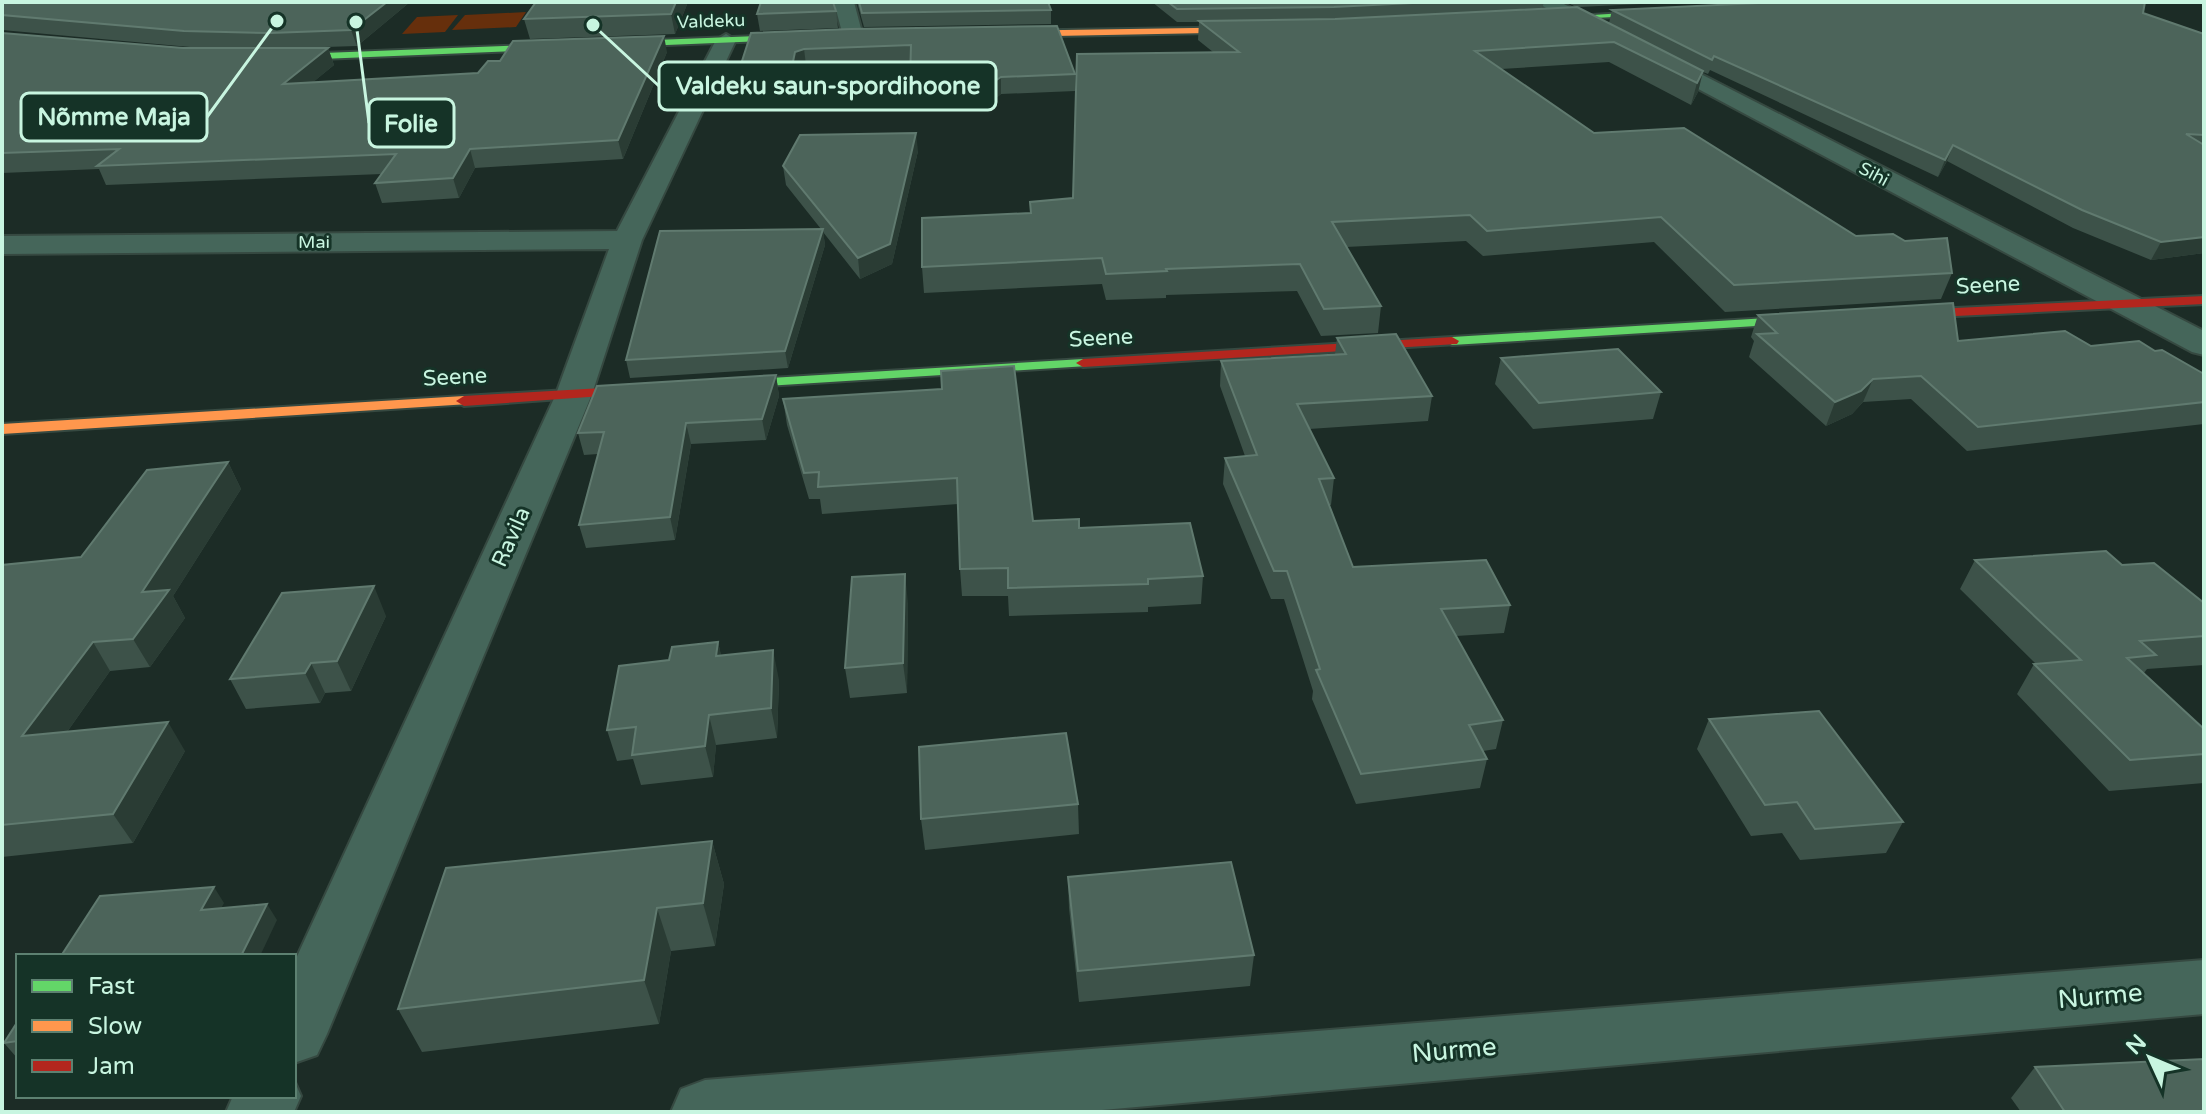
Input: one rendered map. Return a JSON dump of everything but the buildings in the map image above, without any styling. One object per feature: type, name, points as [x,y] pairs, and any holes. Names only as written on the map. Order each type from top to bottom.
[{"type":"street","points":[[844,2],[845,36]]},
{"type":"street","name":"Sihi","points":[[1545,2],[2204,345]]},
{"type":"street","points":[[1514,20],[1684,11]]},
{"type":"street","points":[[975,34],[1270,30]]},
{"type":"street","name":"Valdeku","points":[[254,58],[845,36]]},
{"type":"street","name":"Ravila","points":[[296,1029],[574,394],[627,240],[726,40]]},
{"type":"street","name":"Mai","points":[[2,245],[627,240]]},
{"type":"street","name":"Seene","points":[[1876,316],[2119,301],[2204,300]]},
{"type":"street","name":"Seene","points":[[701,386],[1829,319]]},
{"type":"street","name":"Seene","points":[[2,429],[669,388]]},
{"type":"street","name":"Nurme","points":[[705,1112],[2204,987]]},
{"type":"shaded area","points":[[526,12],[516,27],[452,30],[465,15]]},
{"type":"shaded area","points":[[458,15],[445,32],[402,34],[417,17]]},
{"type":"traffic: fast","points":[[1535,19],[1670,12]]},
{"type":"traffic: fast","points":[[272,58],[810,37]]},
{"type":"traffic: fast","points":[[1452,341],[1816,319]]},
{"type":"traffic: fast","points":[[719,385],[1083,363]]},
{"type":"traffic: slow","points":[[999,34],[1258,30]]},
{"type":"traffic: slow","points":[[2,429],[464,401]]},
{"type":"traffic: jam","points":[[1893,315],[2204,300]]},
{"type":"traffic: jam","points":[[1083,363],[1452,341]]},
{"type":"traffic: jam","points":[[464,401],[654,389]]},
{"type":"place","name":"Nõmme Maja","points":[[277,21]]},
{"type":"place","name":"Folie","points":[[356,22]]},
{"type":"place","name":"Valdeku saun-spordihoone","points":[[593,25]]}]
